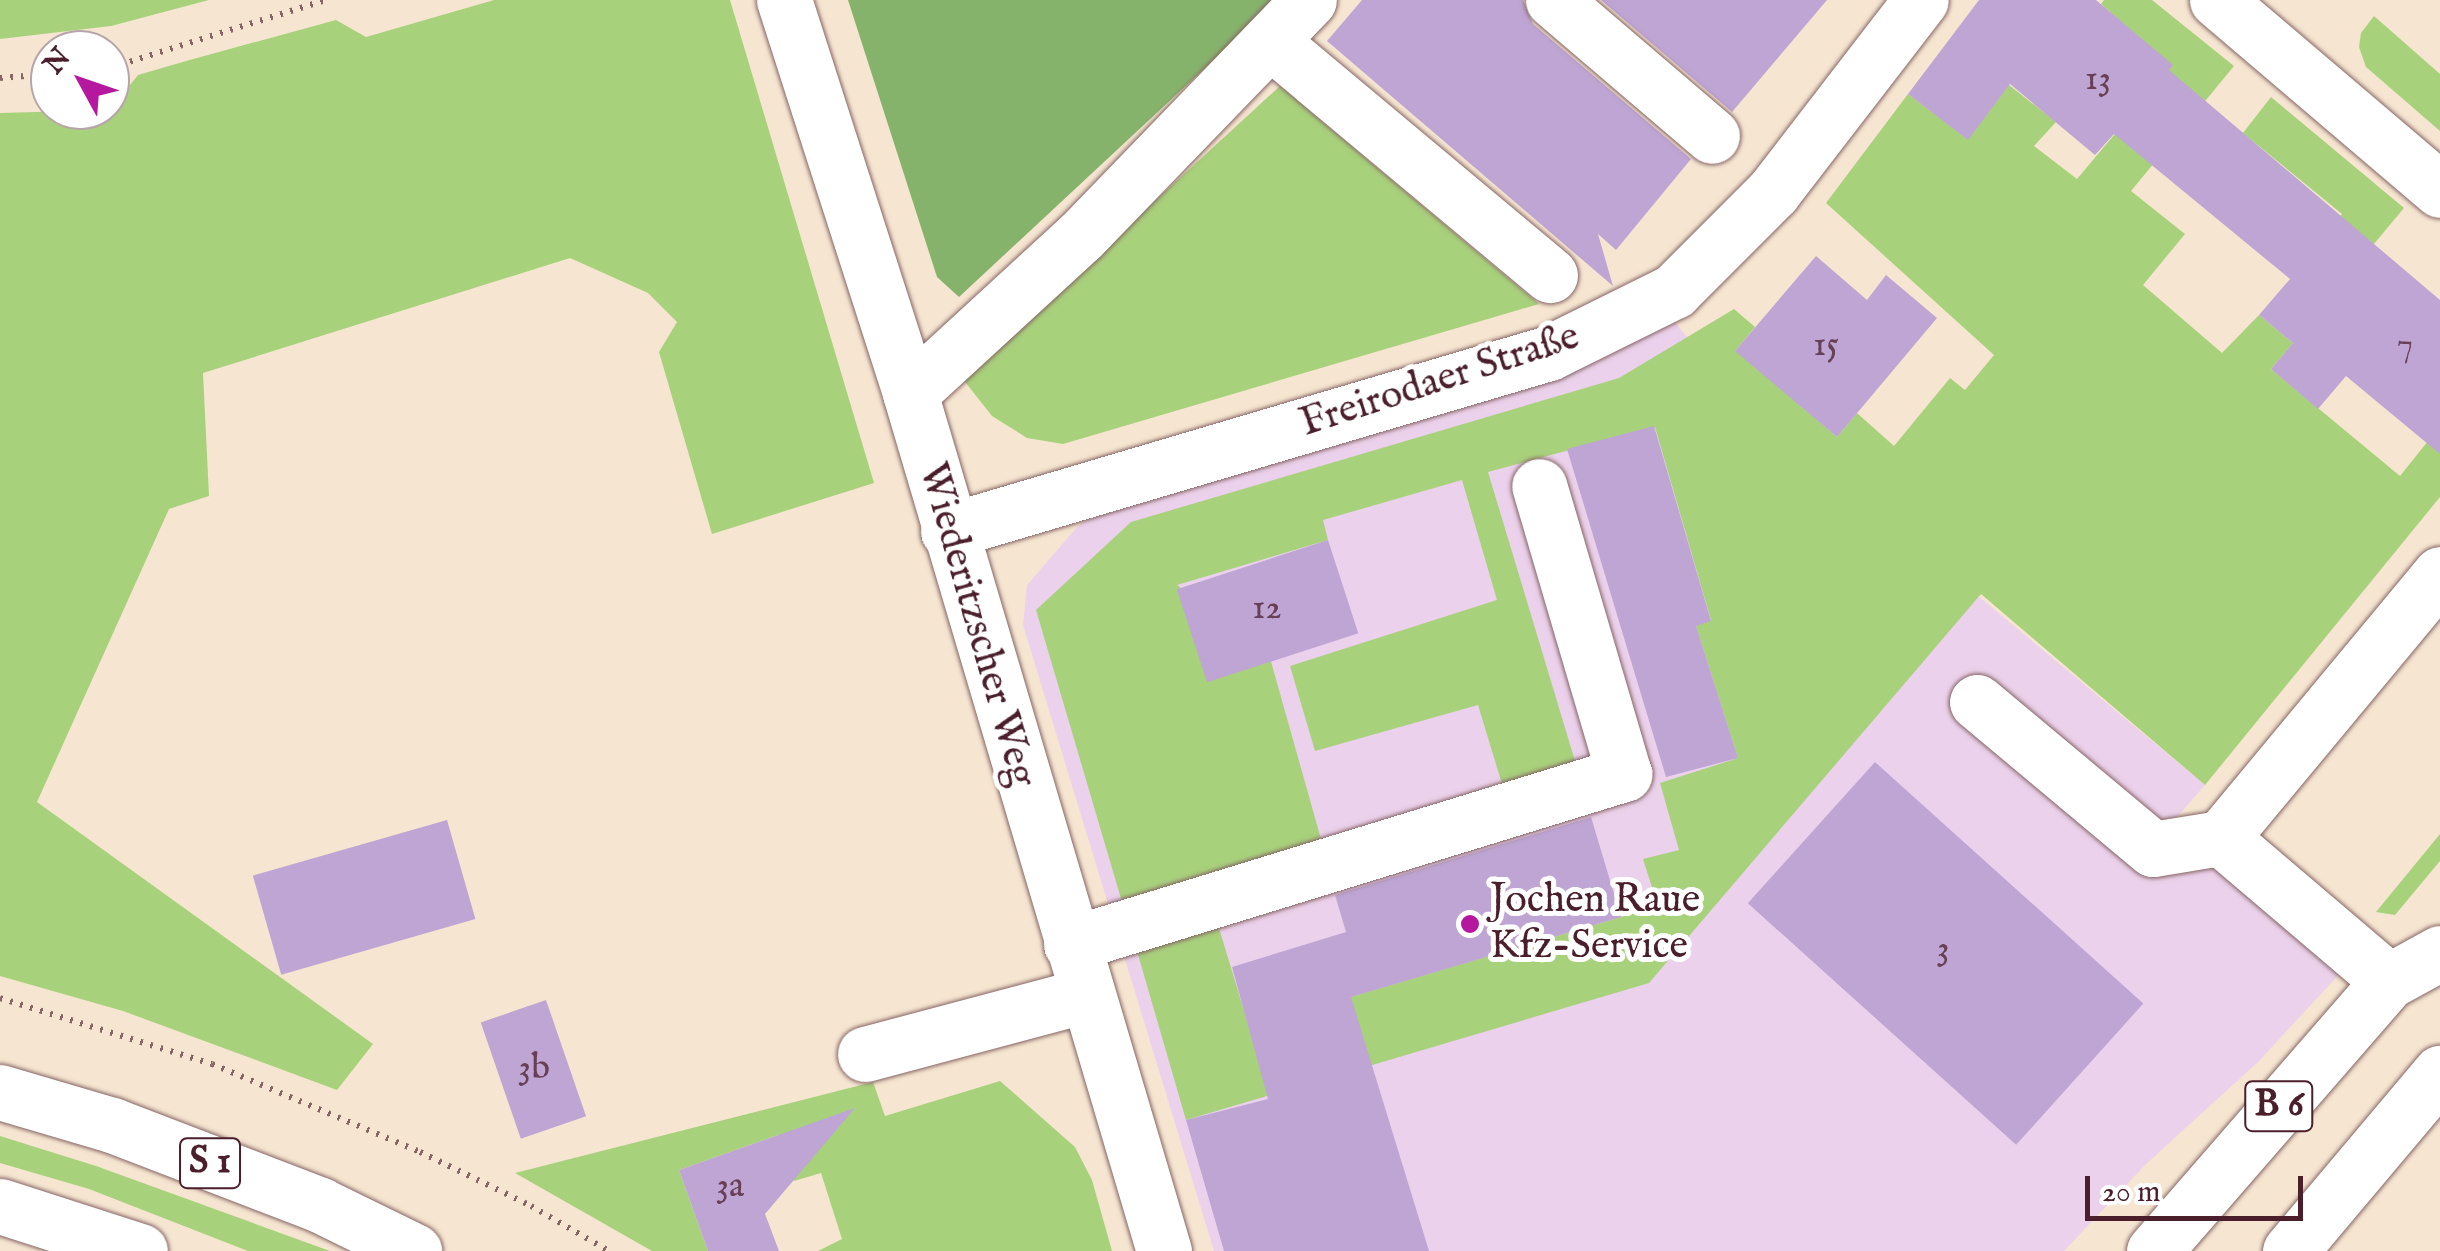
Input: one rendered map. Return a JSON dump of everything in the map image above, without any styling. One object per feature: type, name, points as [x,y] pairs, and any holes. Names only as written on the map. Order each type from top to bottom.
[{"type":"street","name":"Wiederitzscher Weg","points":[[784,0],[910,393],[1164,1251]]},
{"type":"street","points":[[910,393],[1081,236],[1310,0]]},
{"type":"street","points":[[1553,0],[1712,136]]},
{"type":"street","name":"Freirodaer Straße","points":[[948,531],[1550,353],[1674,292],[1773,192],[1921,0]]},
{"type":"street","points":[[2217,0],[2440,190]]},
{"type":"street","points":[[1270,41],[1550,275]]},
{"type":"street","points":[[865,1054],[1078,970],[1624,774],[1539,486]]},
{"type":"street","points":[[1977,702],[2153,849],[2221,838],[2440,574]]},
{"type":"street","points":[[2221,838],[2389,981]]},
{"type":"street","name":"B 6","points":[[2154,1251],[2389,981],[2440,953]]},
{"type":"street","name":"B 6","points":[[2290,1251],[2440,1073]]},
{"type":"street","name":"S 1","points":[[0,1092],[112,1125],[303,1198],[414,1251]]},
{"type":"street","points":[[0,1206],[140,1251]]},
{"type":"path","points":[[130,62],[326,0]]},
{"type":"path","points":[[0,78],[30,76]]},
{"type":"path","points":[[0,998],[212,1064],[420,1152],[531,1206],[609,1251]]},
{"type":"shaded area","points":[[1675,322],[1726,386],[2205,785],[2171,824],[2345,968],[2258,1062],[2145,1165],[2064,1251],[1214,1251],[1023,625],[1027,585],[1078,526],[1118,501],[1573,369]]},
{"type":"green space","points":[[0,0],[209,0],[111,26],[30,30],[30,35],[0,39]]},
{"type":"green space","points":[[494,0],[730,0],[874,483],[712,534],[659,352],[677,322],[648,293],[570,258],[203,373],[209,496],[169,509],[37,802],[373,1044],[337,1090],[123,1011],[0,976],[0,113],[30,112],[30,130],[130,130],[130,85],[138,75],[336,20],[366,37]]},
{"type":"green space","points":[[848,0],[1272,0],[1249,27],[959,297],[937,277]]},
{"type":"green space","points":[[2104,0],[2152,0],[2234,66],[2131,191],[2185,234],[2143,285],[2222,353],[2259,315],[2293,343],[2271,369],[2400,476],[2440,426],[2440,497],[2205,785],[1981,594],[1649,983],[1186,1120],[1137,951],[1218,925],[1249,1027],[1658,906],[1643,859],[1679,850],[1660,783],[1738,758],[1696,626],[1711,620],[1655,427],[1488,472],[1575,761],[1502,784],[1478,705],[1315,751],[1290,666],[1497,600],[1462,480],[1323,520],[1328,540],[1177,585],[1270,658],[1321,839],[1122,902],[1036,610],[1131,522],[1619,378],[1734,309],[1755,327],[1736,350],[1837,437],[1857,413],[1894,446],[1950,378],[1965,390],[1994,355],[1826,203],[1908,94],[1968,139],[2009,85],[2056,122],[2034,146],[2077,179],[2172,66],[2101,4]]},
{"type":"green space","points":[[2374,16],[2440,74],[2440,131],[2366,67],[2359,47],[2361,33]]},
{"type":"green space","points":[[1280,86],[1539,304],[1063,444],[1027,438],[992,416],[962,378]]},
{"type":"green space","points":[[2271,97],[2404,208],[2353,269],[2319,242],[2342,214],[2243,133]]},
{"type":"green space","points":[[2440,834],[2440,861],[2395,915],[2376,912]]},
{"type":"green space","points":[[1000,1081],[1075,1147],[1092,1180],[1112,1251],[818,1251],[842,1239],[821,1173],[794,1181],[778,1135],[679,1170],[708,1251],[652,1251],[515,1173],[873,1082],[885,1116]]},
{"type":"green space","points":[[0,1136],[96,1166],[330,1251],[248,1251],[89,1189],[0,1163]]},
{"type":"building","points":[[1362,0],[1523,0],[1533,24],[1691,159],[1616,250],[1598,234],[1613,286],[1327,41]]},
{"type":"building","points":[[1601,0],[1827,0],[1732,112]]},
{"type":"building","points":[[1979,0],[2096,0],[2173,65],[2169,70],[2440,300],[2440,454],[2346,376],[2318,409],[2271,369],[2293,343],[2259,315],[2290,279],[2114,134],[2095,155],[2010,84],[1968,140],[1908,94]]},
{"type":"building","points":[[1816,256],[1867,300],[1886,275],[1937,318],[1837,437],[1735,351]]},
{"type":"building","points":[[1654,426],[1711,621],[1696,626],[1738,758],[1666,777],[1567,449]]},
{"type":"building","points":[[1328,540],[1358,633],[1207,682],[1177,589]]},
{"type":"building","points":[[1875,762],[2143,1004],[2016,1145],[1748,903]]},
{"type":"building","points":[[1591,817],[1621,917],[1351,997],[1429,1251],[1224,1251],[1186,1120],[1268,1099],[1232,967],[1346,932],[1335,895]]},
{"type":"building","points":[[447,820],[475,919],[281,975],[253,876]]},
{"type":"building","points":[[546,1000],[586,1116],[521,1139],[481,1022]]},
{"type":"building","points":[[855,1108],[765,1214],[779,1251],[708,1251],[679,1170]]},
{"type":"place","name":"Jochen Raue Kfz-Service","points":[[1470,924]]}]
